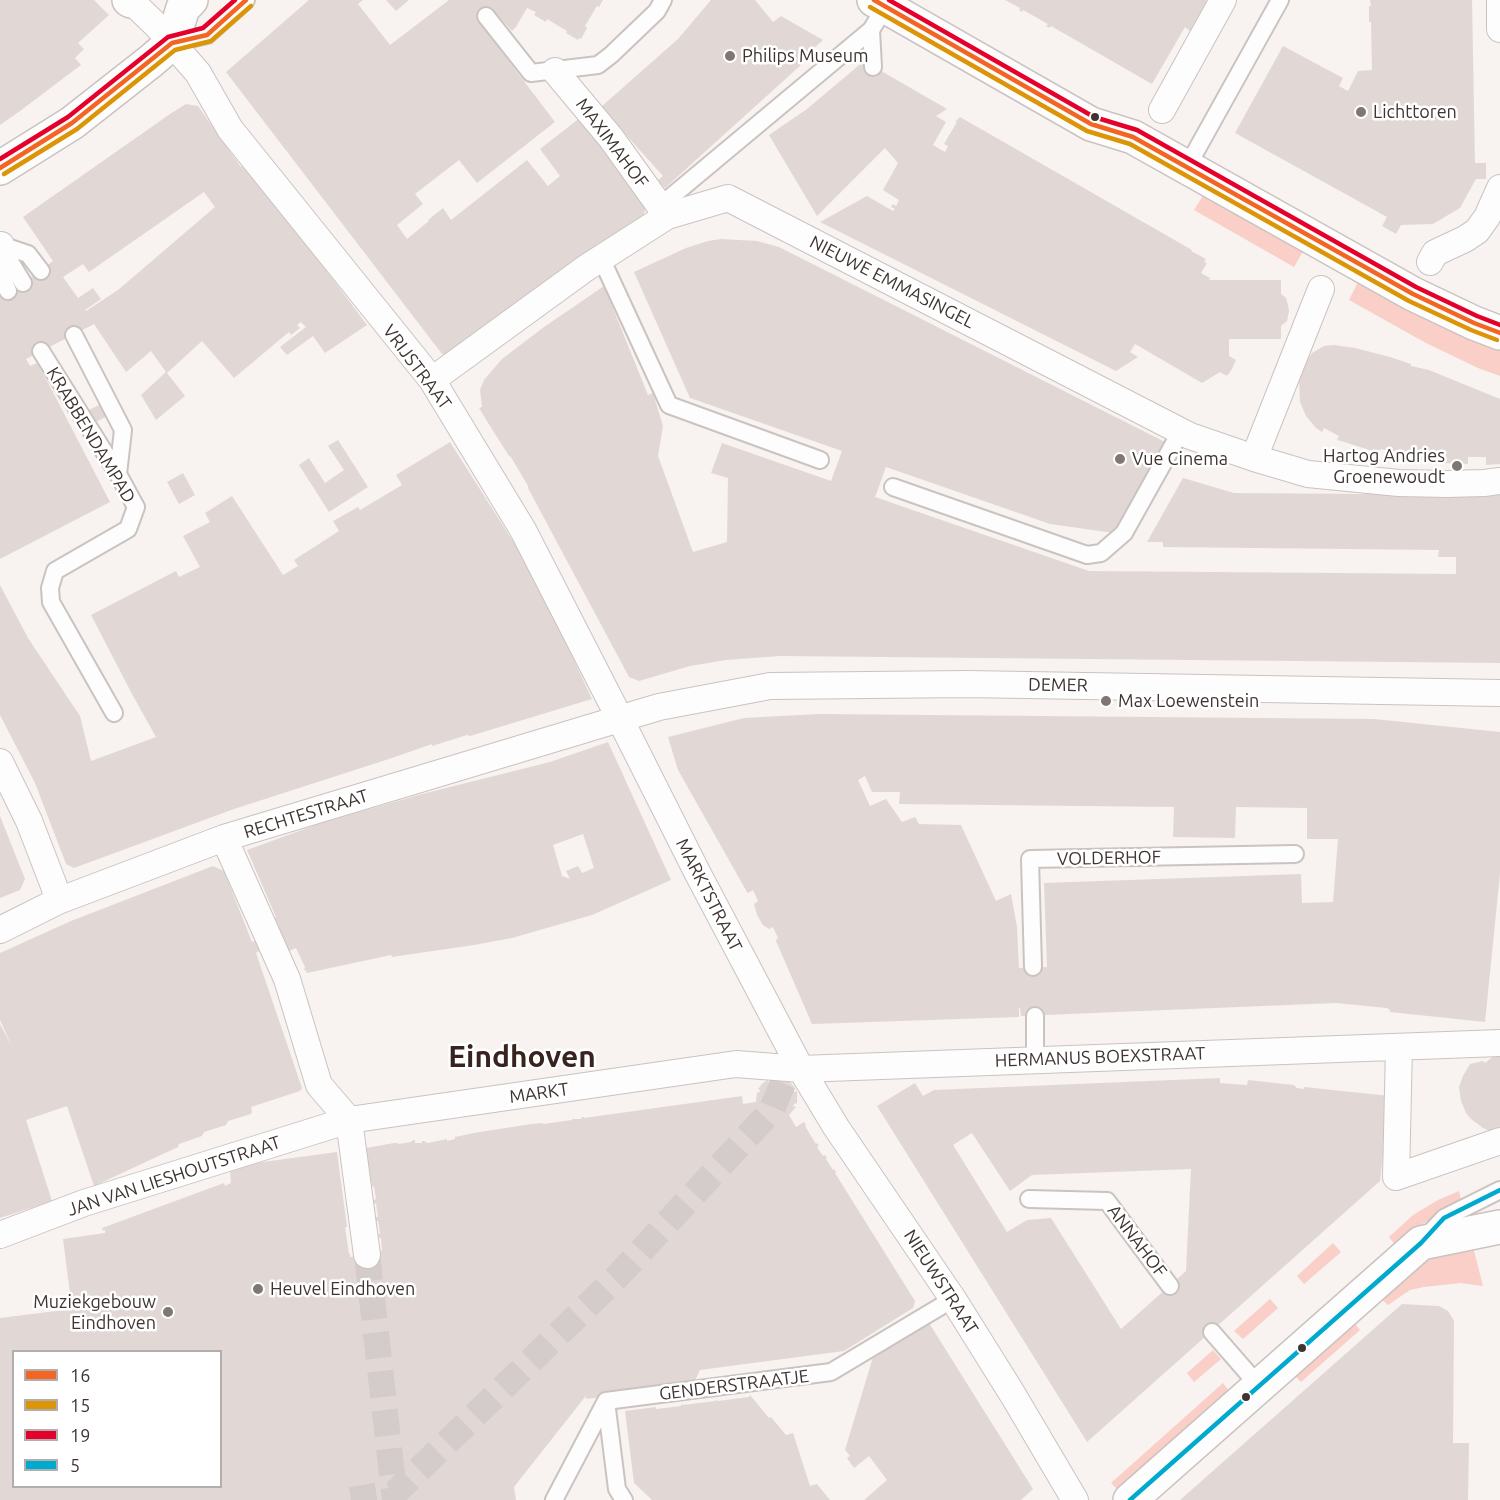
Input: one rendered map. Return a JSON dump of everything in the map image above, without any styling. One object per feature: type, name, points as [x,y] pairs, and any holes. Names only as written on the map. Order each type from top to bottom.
[{"type":"street","name":"VRIJSTRAAT","points":[[131,0],[198,73],[230,129],[432,380],[523,530],[620,719]]},
{"type":"street","points":[[0,168],[72,123],[172,43],[183,8],[191,0]]},
{"type":"street","points":[[1162,110],[1223,0]]},
{"type":"street","points":[[1500,0],[1500,29]]},
{"type":"street","points":[[877,12],[1090,124],[1133,137],[1413,294],[1500,333]]},
{"type":"street","name":"MAXIMAHOF","points":[[555,71],[610,138],[663,211]]},
{"type":"street","points":[[1430,262],[1435,253],[1477,231],[1487,217],[1500,188]]},
{"type":"street","name":"NIEUWE EMMASINGEL","points":[[432,380],[663,211],[728,198],[1190,436],[1308,474],[1400,483],[1447,484],[1500,481]]},
{"type":"street","points":[[1254,458],[1321,289]]},
{"type":"street","name":"DEMER","points":[[620,719],[659,707],[770,686],[967,684],[1500,693]]},
{"type":"street","name":"RECHTESTRAAT","points":[[0,930],[58,901],[224,838],[620,719]]},
{"type":"street","name":"MARKTSTRAAT","points":[[620,719],[697,872],[792,1075]]},
{"type":"street","points":[[0,762],[29,821],[58,901]]},
{"type":"street","points":[[224,838],[287,979],[319,1085],[349,1120],[366,1255]]},
{"type":"street","name":"HERMANUS BOEXSTRAAT","points":[[792,1075],[1035,1059],[1500,1043]]},
{"type":"street","points":[[1399,1047],[1396,1177],[1500,1141]]},
{"type":"street","name":"MARKT","points":[[349,1120],[736,1064],[792,1075]]},
{"type":"street","name":"NIEUWSTRAAT","points":[[792,1075],[836,1127],[953,1299],[1075,1500]]},
{"type":"street","name":"JAN VAN LIESHOUTSTRAAT","points":[[0,1235],[84,1203],[349,1120]]},
{"type":"street","points":[[1130,1500],[1421,1243],[1500,1227]]},
{"type":"lane","points":[[172,43],[207,35],[246,0]]},
{"type":"lane","points":[[486,16],[531,73],[555,71],[598,65],[612,55],[657,11],[663,0]]},
{"type":"lane","points":[[1186,167],[1280,0]]},
{"type":"lane","points":[[873,67],[877,12]]},
{"type":"lane","points":[[663,211],[877,12]]},
{"type":"lane","points":[[0,245],[28,254],[41,271]]},
{"type":"lane","points":[[0,245],[16,287]]},
{"type":"lane","points":[[601,258],[669,405],[820,460]]},
{"type":"lane","points":[[74,335],[123,430],[118,474]]},
{"type":"lane","name":"KRABBENDAMPAD","points":[[41,351],[136,507],[128,529],[55,571],[50,588],[51,602],[114,713]]},
{"type":"lane","points":[[893,487],[1087,555],[1101,553],[1124,533],[1181,432]]},
{"type":"lane","name":"VOLDERHOF","points":[[1033,967],[1030,860],[1295,854]]},
{"type":"lane","points":[[1035,1016],[1035,1059]]},
{"type":"lane","points":[[1421,1243],[1444,1218],[1500,1190]]},
{"type":"lane","name":"ANNAHOF","points":[[1029,1199],[1107,1201],[1170,1286]]},
{"type":"lane","name":"GENDERSTRAATJE","points":[[606,1401],[831,1372],[953,1299]]},
{"type":"lane","points":[[1212,1332],[1260,1386]]},
{"type":"lane","points":[[554,1500],[606,1401]]},
{"type":"lane","points":[[606,1401],[617,1490],[624,1500]]},
{"type":"shaded area","points":[[1206,191],[1305,248],[1294,267],[1194,210]]},
{"type":"shaded area","points":[[1359,280],[1439,325],[1500,348],[1500,376],[1426,343],[1349,300]]},
{"type":"shaded area","points":[[1459,1191],[1461,1200],[1421,1225],[1396,1246],[1389,1237],[1413,1215]]},
{"type":"shaded area","points":[[1471,1239],[1483,1286],[1460,1283],[1424,1287],[1410,1290],[1388,1305],[1379,1297],[1431,1256]]},
{"type":"shaded area","points":[[1333,1243],[1341,1252],[1304,1284],[1297,1276]]},
{"type":"shaded area","points":[[1270,1299],[1278,1308],[1243,1339],[1234,1331]]},
{"type":"shaded area","points":[[1353,1321],[1360,1330],[1301,1382],[1293,1374]]},
{"type":"shaded area","points":[[1213,1350],[1221,1359],[1194,1382],[1187,1373]]},
{"type":"shaded area","points":[[1223,1383],[1230,1392],[1119,1491],[1111,1483]]},
{"type":"building","points":[[0,0],[94,0],[109,15],[78,43],[84,49],[75,58],[81,65],[0,125]]},
{"type":"building","points":[[309,0],[363,0],[358,4],[390,45],[449,0],[603,0],[585,26],[587,28],[581,39],[578,40],[547,19],[546,22],[534,15],[536,12],[527,8],[512,31],[493,10],[479,22],[555,122],[477,183],[459,160],[415,194],[423,204],[397,225],[407,239],[443,208],[451,220],[527,160],[548,186],[560,176],[540,149],[581,117],[646,204],[644,215],[448,354],[442,354],[226,72]]},
{"type":"building","points":[[386,0],[409,0],[396,11]]},
{"type":"building","points":[[711,0],[755,0],[773,22],[781,16],[823,40],[809,53],[811,55],[799,62],[801,65],[665,188],[658,180],[663,176],[601,107],[678,39]]},
{"type":"building","points":[[1005,0],[1207,1],[1190,31],[1185,27],[1152,84],[1051,26],[1050,28],[1046,26],[1048,24],[1023,10],[1022,12],[1020,8]]},
{"type":"building","name":"Lichttoren","points":[[1370,0],[1472,0],[1475,163],[1486,163],[1486,179],[1476,179],[1460,208],[1433,224],[1401,225],[1396,234],[1382,226],[1387,217],[1235,133],[1283,46],[1343,78],[1339,86],[1348,91],[1358,71],[1372,70]]},
{"type":"building","points":[[864,61],[947,109],[936,116],[946,122],[933,145],[945,152],[948,146],[944,144],[960,117],[1206,259],[1204,262],[1207,263],[1201,273],[1210,278],[1209,280],[1281,280],[1281,294],[1286,298],[1289,311],[1287,321],[1281,326],[1281,339],[1229,339],[1229,356],[1236,360],[1232,369],[1227,376],[1220,372],[1202,383],[1135,344],[1130,352],[1138,357],[1116,371],[820,222],[867,196],[893,211],[895,209],[891,207],[893,204],[896,206],[899,200],[883,190],[898,163],[885,148],[817,216],[769,135],[807,109]]},
{"type":"building","points":[[186,104],[198,106],[241,167],[246,163],[367,325],[325,353],[313,336],[287,355],[280,347],[306,327],[301,322],[297,325],[300,328],[291,335],[289,332],[234,378],[202,341],[167,373],[185,396],[156,420],[141,395],[166,372],[151,351],[126,372],[94,324],[26,359],[30,366],[37,363],[43,373],[110,502],[0,559],[0,295],[23,283],[53,261],[23,217]],"holes":[[[204,192],[215,207],[118,290],[86,311],[101,299],[93,288],[78,298],[63,277],[83,264],[89,272]]]},
{"type":"building","points":[[721,239],[757,241],[779,247],[1165,442],[1114,533],[1050,524],[886,467],[875,497],[1089,571],[1456,574],[1456,557],[1438,557],[1439,550],[1163,547],[1163,542],[1147,542],[1183,478],[1234,493],[1500,495],[1500,663],[780,656],[726,660],[690,666],[639,681],[629,677],[528,486],[479,408],[482,407],[480,390],[484,380],[502,359],[604,286],[648,395],[653,393],[663,426],[658,456],[693,552],[727,542],[728,478],[711,473],[722,443],[831,481],[842,451],[690,398],[634,272],[686,248]]},
{"type":"building","points":[[1334,345],[1390,357],[1500,399],[1500,464],[1486,465],[1486,457],[1468,457],[1468,464],[1442,463],[1443,457],[1425,455],[1425,461],[1396,457],[1397,452],[1380,449],[1379,453],[1337,440],[1339,436],[1324,428],[1322,432],[1316,428],[1306,416],[1300,402],[1299,379],[1303,366],[1312,353],[1324,346]]},
{"type":"building","points":[[105,402],[111,414],[90,425],[83,413]]},
{"type":"building","points":[[338,440],[368,487],[329,512],[299,465],[309,458],[325,483],[344,470],[328,446]]},
{"type":"building","points":[[450,442],[535,576],[592,699],[470,736],[432,746],[432,744],[234,809],[74,868],[66,864],[35,783],[0,715],[0,585],[28,638],[80,716],[91,761],[156,737],[91,615],[176,571],[179,577],[200,567],[183,536],[210,522],[205,513],[232,496],[283,575],[298,566],[294,560],[339,531],[333,521],[358,507],[360,510],[402,485],[396,475]]},
{"type":"building","points":[[183,473],[195,495],[179,504],[167,482]]},
{"type":"building","points":[[819,714],[1374,719],[1500,732],[1500,874],[1485,1022],[1390,1012],[1387,1008],[1336,1003],[1021,1016],[1019,1008],[1019,1017],[812,1024],[776,941],[778,938],[773,927],[769,929],[763,925],[757,915],[754,904],[758,901],[753,890],[747,892],[678,770],[668,737],[744,718]],"holes":[[[865,776],[872,792],[900,792],[899,804],[1174,807],[1173,837],[1235,838],[1236,807],[1307,808],[1307,839],[1338,839],[1333,902],[1302,903],[1301,874],[1044,883],[1047,967],[1019,968],[1017,927],[1011,894],[996,901],[961,825],[919,824],[915,817],[902,822],[886,799],[870,806],[858,780]]]},
{"type":"building","points":[[608,742],[671,880],[592,915],[512,938],[392,957],[391,955],[307,973],[296,948],[289,951],[247,850],[321,823],[422,794],[550,762]],"holes":[[[583,834],[594,868],[582,873],[578,866],[566,871],[570,879],[562,876],[553,845]]]},
{"type":"building","points":[[0,816],[25,879],[20,890],[0,898]]},
{"type":"building","points":[[213,866],[224,871],[252,942],[257,940],[261,950],[256,953],[302,1088],[300,1091],[251,1107],[251,1114],[204,1132],[202,1136],[179,1144],[178,1147],[94,1186],[67,1106],[26,1120],[52,1201],[0,1218],[0,1024],[12,1047],[0,1020],[0,953],[71,921]]},
{"type":"building","points":[[1500,1051],[1500,1132],[1483,1128],[1471,1119],[1461,1101],[1459,1087],[1470,1064],[1483,1061],[1485,1063]]},
{"type":"building","name":"Heuvel Eindhoven","points":[[783,1078],[782,1081],[789,1081],[795,1088],[794,1092],[797,1091],[797,1104],[793,1106],[796,1107],[789,1115],[796,1127],[804,1122],[819,1146],[817,1147],[836,1172],[915,1301],[913,1308],[844,1351],[700,1370],[693,1385],[586,1399],[585,1394],[585,1397],[514,1487],[516,1500],[0,1500],[0,1318],[72,1309],[63,1239],[105,1233],[102,1228],[224,1183],[225,1186],[231,1183],[230,1170],[233,1166],[337,1152],[350,1257],[381,1253],[376,1203],[374,1204],[376,1199],[366,1148],[415,1140],[415,1143],[447,1139],[447,1141],[474,1133],[531,1124],[742,1096],[743,1104],[756,1102],[757,1092],[759,1093],[760,1090],[758,1089],[767,1080],[771,1081],[770,1079]]},
{"type":"building","points":[[1220,1078],[1220,1083],[1247,1085],[1248,1080],[1294,1085],[1304,1089],[1304,1087],[1390,1096],[1380,1181],[1087,1442],[877,1106],[915,1083],[923,1096],[934,1090]],"holes":[[[972,1133],[1010,1191],[1032,1175],[1191,1169],[1186,1271],[1121,1329],[1051,1218],[1027,1220],[1007,1232],[953,1145]]]},
{"type":"building","points":[[1402,1304],[1439,1306],[1448,1311],[1454,1321],[1453,1443],[1469,1443],[1468,1500],[1180,1500]]},
{"type":"building","points":[[929,1323],[1033,1489],[1021,1500],[864,1500],[887,1480],[869,1456],[854,1468],[845,1450],[873,1357]]},
{"type":"building","points":[[750,1395],[786,1435],[793,1433],[810,1486],[817,1484],[830,1500],[652,1500],[634,1483],[625,1411],[681,1406],[682,1404],[749,1397]]},
{"type":"tunnel","points":[[351,1500],[395,1493],[616,1278],[771,1111],[784,1081]]},
{"type":"tunnel","points":[[367,1255],[395,1500]]},
{"type":"transit line","name":"19","points":[[0,159],[68,117],[168,37],[203,28],[235,0]]},
{"type":"transit line","name":"16","points":[[0,168],[72,123],[172,43],[207,35],[246,0]]},
{"type":"transit line","name":"16","points":[[874,0],[1091,124],[1133,137],[1413,294],[1500,333]]},
{"type":"transit line","name":"19","points":[[889,0],[1094,117],[1137,130],[1416,287],[1500,325]]},
{"type":"transit line","name":"15","points":[[4,174],[77,129],[175,50],[211,41],[251,6]]},
{"type":"transit line","name":"15","points":[[870,7],[1087,131],[1130,144],[1409,301],[1497,340]]},
{"type":"transit line","name":"5","points":[[1130,1500],[1421,1243],[1444,1218],[1500,1190]]},
{"type":"place","name":"Philips Museum","points":[[730,56]]},
{"type":"place","name":"Lichttoren","points":[[1361,112]]},
{"type":"place","name":"Vue Cinema","points":[[1120,459]]},
{"type":"place","name":"Hartog Andries Groenewoudt","points":[[1457,466]]},
{"type":"place","name":"Max Loewenstein","points":[[1106,701]]},
{"type":"place","name":"Heuvel Eindhoven","points":[[258,1289]]},
{"type":"place","name":"Muziekgebouw Eindhoven","points":[[168,1312]]},
{"type":"district","name":"Eindhoven","points":[[522,1057]]}]
